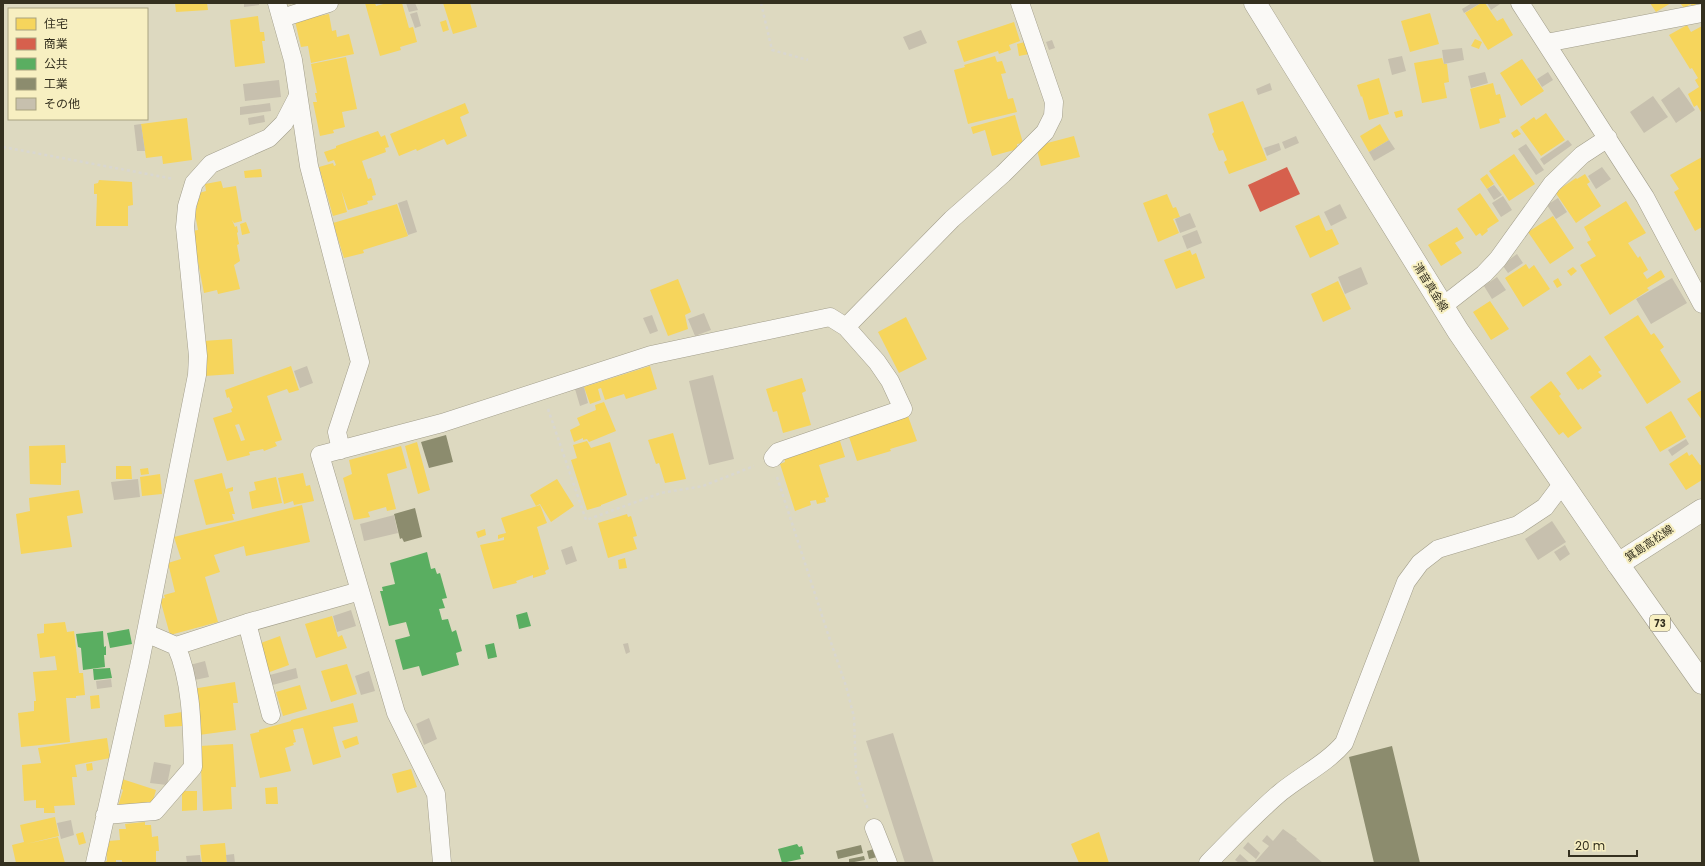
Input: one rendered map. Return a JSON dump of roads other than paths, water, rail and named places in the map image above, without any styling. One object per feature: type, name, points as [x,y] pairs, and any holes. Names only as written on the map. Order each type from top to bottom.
[{"type":"main road","name":"清音真金線","points":[[1255,3],[1491,382],[1563,483],[1618,564]]},
{"type":"main road","name":"箕島高松線","points":[[1702,510],[1618,564],[1702,683]]},
{"type":"street","points":[[329,3],[279,10],[292,60],[309,166],[360,362],[338,432],[340,450]]},
{"type":"street","points":[[846,327],[952,219],[1003,174],[1045,132],[1053,116],[1054,102],[1020,3]]},
{"type":"street","points":[[1520,3],[1646,197],[1702,304]]},
{"type":"street","points":[[1546,43],[1702,13]]},
{"type":"street","points":[[95,863],[146,633],[197,375],[198,356],[185,227],[187,206],[194,183],[211,164],[269,138],[284,123],[298,96]]},
{"type":"street","points":[[1443,306],[1484,274],[1498,258],[1552,184],[1582,155],[1608,138]]},
{"type":"street","points":[[442,863],[436,794],[396,712],[320,455],[442,423],[651,355],[830,317],[846,327],[877,362],[890,381],[903,409],[778,452],[773,458]]},
{"type":"street","points":[[1208,863],[1282,792],[1326,761],[1344,743],[1406,582],[1420,563],[1438,549],[1518,525],[1545,507],[1563,483]]},
{"type":"street","points":[[176,646],[247,623],[360,590]]},
{"type":"street","points":[[247,623],[271,715]]},
{"type":"street","points":[[105,815],[155,811],[193,767],[192,716],[182,658],[176,646],[146,633]]},
{"type":"street","points":[[874,828],[888,863]]}]
